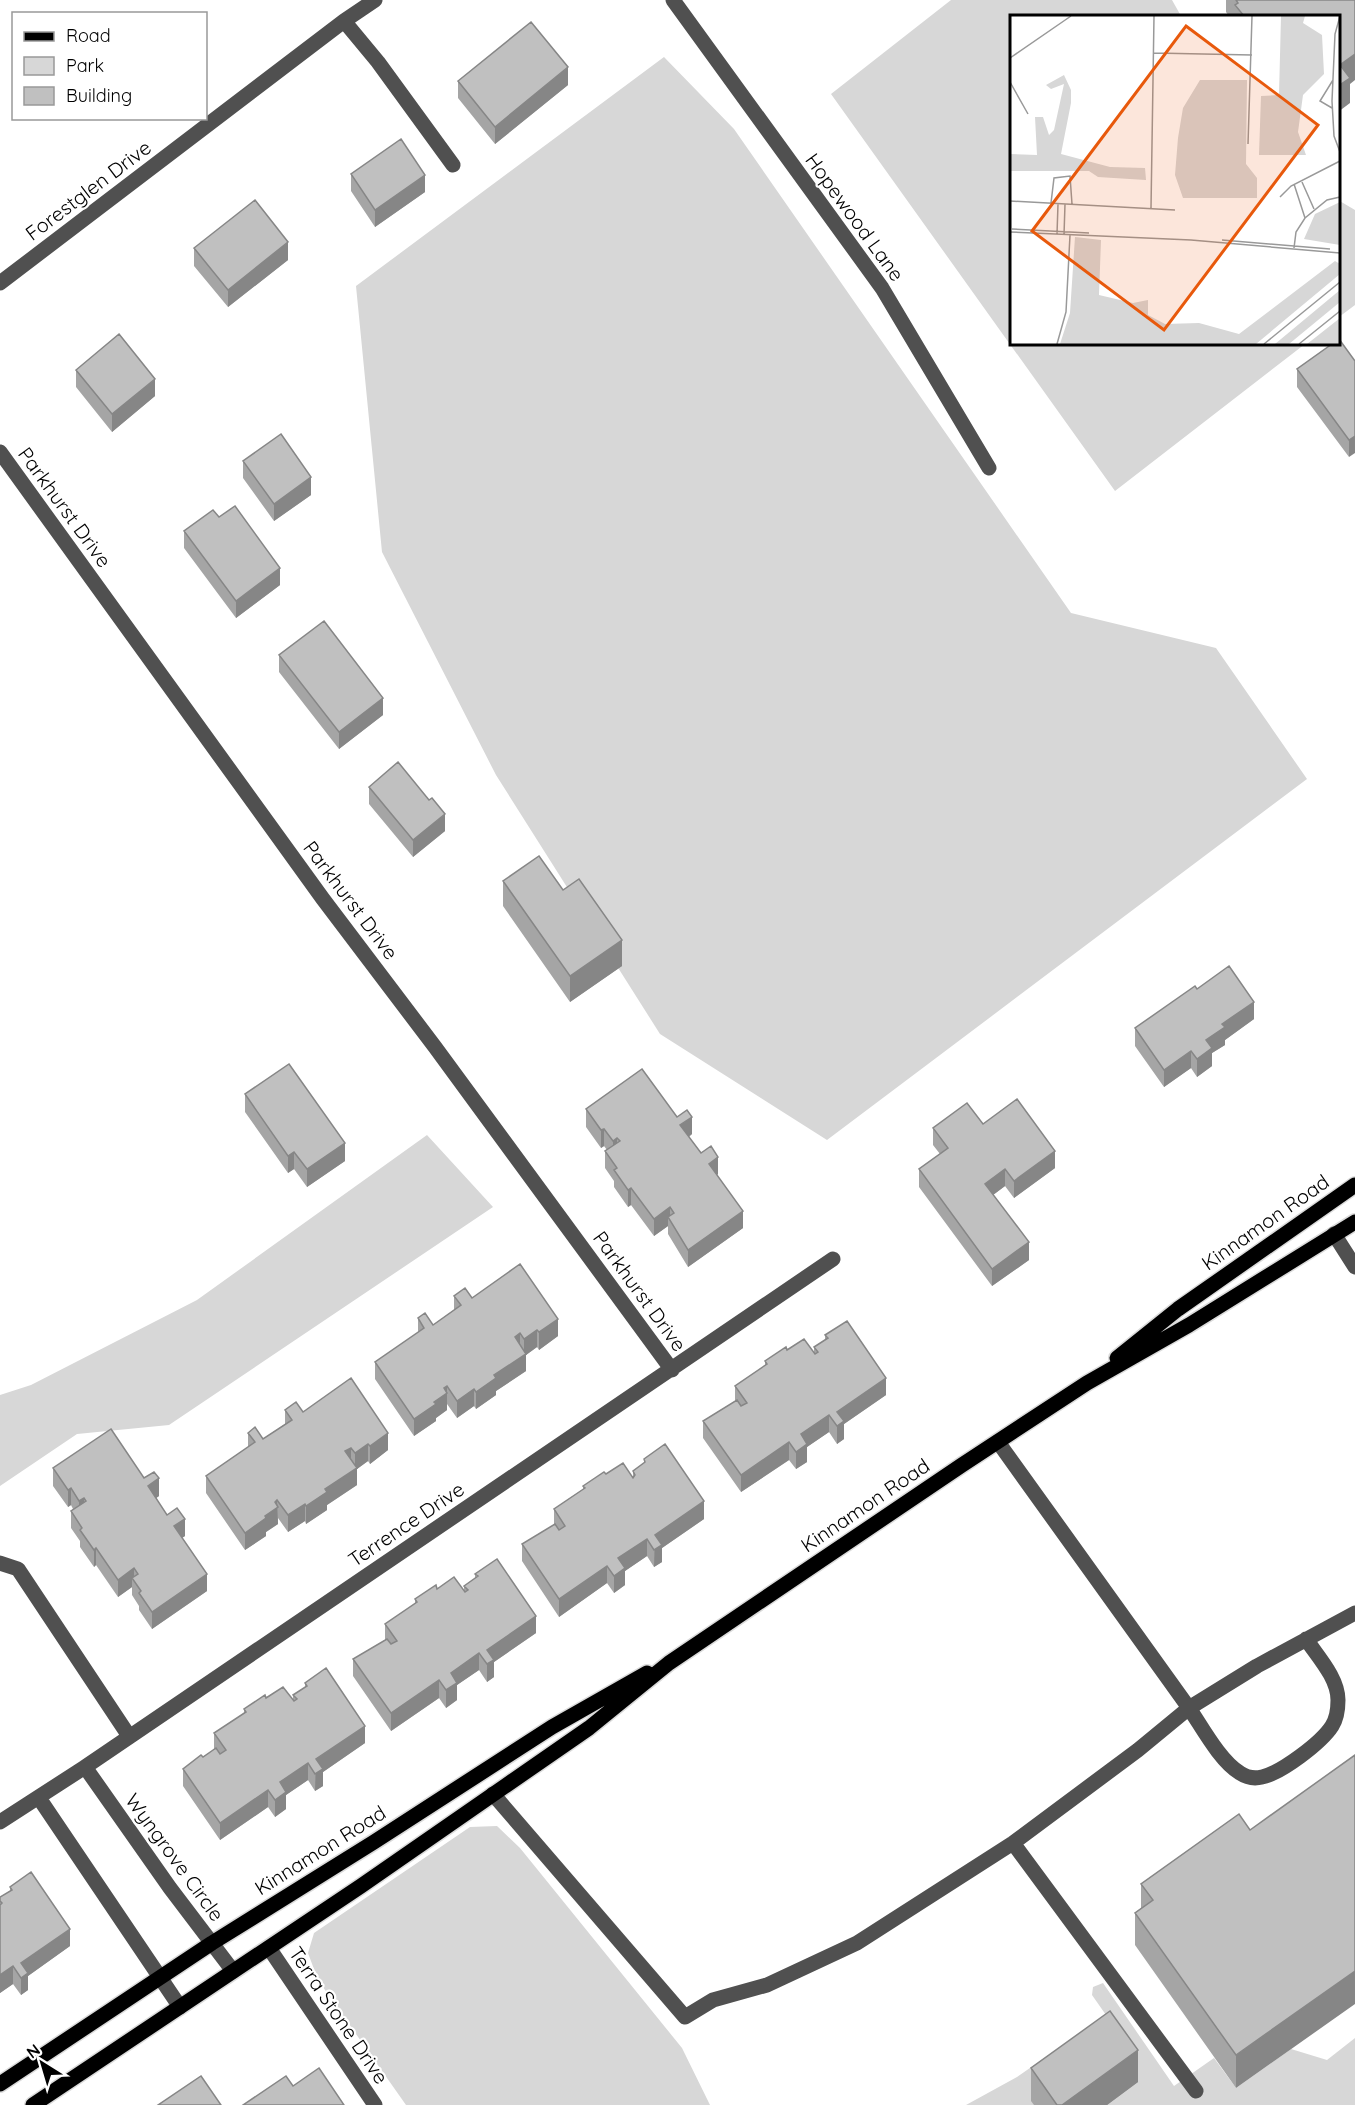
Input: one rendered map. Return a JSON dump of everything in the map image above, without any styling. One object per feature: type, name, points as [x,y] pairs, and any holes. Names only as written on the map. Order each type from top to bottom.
[{"type":"main road","name":"Kinnamon Road","points":[[1087,1383],[1178,1309],[1355,1185]]},
{"type":"main road","name":"Kinnamon Road","points":[[33,2105],[269,1948],[589,1728],[669,1663],[998,1442],[1087,1383],[1189,1325],[1355,1222]]},
{"type":"main road","name":"Kinnamon Road","points":[[0,2084],[212,1943],[560,1722],[630,1682],[669,1663]]},
{"type":"street","name":"Forestglen Drive","points":[[0,284],[344,21],[375,0]]},
{"type":"street","name":"Hopewood Lane","points":[[673,0],[882,288],[989,468]]},
{"type":"street","points":[[344,21],[378,62],[453,165]]},
{"type":"street","name":"Parkhurst Drive","points":[[0,452],[323,899],[442,1056],[672,1370]]},
{"type":"street","points":[[1334,1234],[1355,1267]]},
{"type":"street","name":"Terrence Drive","points":[[0,1822],[85,1767],[833,1259]]},
{"type":"street","points":[[998,1442],[1215,1746],[1239,1773],[1252,1778],[1260,1778],[1277,1771],[1320,1740],[1332,1726],[1338,1711],[1338,1696],[1334,1683],[1306,1639]]},
{"type":"street","points":[[0,1563],[18,1569],[129,1736]]},
{"type":"street","points":[[493,1794],[685,2017],[713,2000],[767,1985],[857,1943],[1013,1843],[1138,1750],[1189,1708],[1257,1666],[1355,1613]]},
{"type":"street","name":"Wyngrove Circle","points":[[85,1767],[170,1888],[233,1971]]},
{"type":"street","points":[[39,1798],[180,2007]]},
{"type":"street","points":[[1013,1843],[1196,2091]]},
{"type":"street","name":"Terra Stone Drive","points":[[269,1948],[375,2105]]},
{"type":"green space","points":[[951,0],[1172,0],[1180,15],[1010,15],[1010,344],[831,94]]},
{"type":"green space","points":[[664,57],[734,129],[1071,613],[1216,648],[1307,779],[827,1140],[660,1034],[496,775],[382,552],[356,286]]},
{"type":"green space","points":[[1340,201],[1355,210],[1355,305],[1340,316]]},
{"type":"green space","points":[[1011,345],[1304,345],[1115,491]]},
{"type":"green space","points":[[427,1135],[493,1207],[169,1425],[77,1434],[0,1486],[0,1395],[31,1385],[197,1300]]},
{"type":"green space","points":[[497,1826],[520,1848],[682,2048],[710,2105],[406,2105],[318,1980],[308,1953],[314,1933],[470,1827]]},
{"type":"green space","points":[[1103,1983],[1174,2086],[1214,2058],[1236,2088],[1291,2049],[1327,2060],[1355,2038],[1355,2105],[966,2105],[1017,2077],[1106,2015],[1092,1995],[1093,1987]]},
{"type":"building","points":[[1236,0],[1355,0],[1355,54],[1340,65],[1340,15],[1243,15],[1235,5],[1238,3]]},
{"type":"building","points":[[531,22],[568,67],[495,127],[458,81]]},
{"type":"building","points":[[1340,65],[1350,78],[1340,85]]},
{"type":"building","points":[[401,139],[425,175],[375,210],[351,174]]},
{"type":"building","points":[[255,200],[288,242],[228,290],[194,248]]},
{"type":"building","points":[[119,334],[155,379],[112,414],[76,370]]},
{"type":"building","points":[[1340,340],[1355,361],[1355,436],[1349,440],[1297,369],[1331,345],[1340,345]]},
{"type":"building","points":[[281,434],[311,477],[274,504],[243,461]]},
{"type":"building","points":[[235,506],[280,568],[236,601],[184,531],[213,510],[219,517]]},
{"type":"building","points":[[324,621],[383,698],[339,732],[279,655]]},
{"type":"building","points":[[398,762],[429,800],[432,798],[445,814],[413,840],[369,787]]},
{"type":"building","points":[[539,856],[563,890],[579,879],[622,940],[570,976],[503,881]]},
{"type":"building","points":[[1229,966],[1254,1002],[1222,1024],[1225,1027],[1206,1040],[1212,1048],[1197,1059],[1191,1051],[1164,1070],[1135,1028],[1195,986],[1197,989]]},
{"type":"building","points":[[289,1064],[345,1143],[307,1169],[294,1152],[288,1156],[245,1094]]},
{"type":"building","points":[[642,1069],[677,1117],[687,1110],[692,1117],[680,1125],[701,1153],[711,1146],[718,1157],[709,1164],[743,1211],[688,1250],[668,1217],[674,1213],[670,1207],[654,1219],[631,1188],[628,1190],[614,1170],[617,1168],[605,1151],[620,1141],[617,1138],[613,1141],[604,1129],[601,1130],[586,1109]]},
{"type":"building","points":[[1017,1099],[1055,1151],[1014,1181],[1005,1169],[985,1184],[1029,1242],[992,1269],[919,1169],[948,1148],[933,1128],[967,1103],[983,1124]]},
{"type":"building","points":[[520,1264],[558,1319],[524,1339],[520,1333],[515,1337],[526,1354],[494,1375],[496,1378],[476,1392],[474,1389],[457,1401],[447,1386],[444,1388],[447,1393],[434,1402],[436,1404],[414,1419],[375,1362],[424,1328],[418,1318],[425,1313],[433,1325],[461,1305],[454,1296],[465,1288],[472,1298]]},
{"type":"building","points":[[847,1321],[886,1378],[837,1412],[844,1421],[837,1426],[829,1415],[801,1434],[807,1444],[796,1452],[789,1442],[741,1475],[703,1421],[737,1400],[741,1406],[747,1403],[735,1386],[767,1364],[765,1361],[786,1347],[787,1350],[804,1339],[815,1354],[818,1352],[814,1347],[828,1338],[825,1335]]},
{"type":"building","points":[[351,1378],[388,1433],[355,1453],[351,1448],[345,1451],[357,1468],[325,1489],[327,1492],[288,1515],[277,1500],[275,1502],[278,1507],[245,1533],[206,1476],[255,1442],[248,1433],[255,1427],[263,1439],[292,1420],[285,1410],[296,1402],[303,1412]]},
{"type":"building","points":[[111,1429],[144,1478],[154,1472],[159,1478],[148,1486],[167,1515],[177,1508],[185,1519],[174,1526],[207,1574],[152,1612],[132,1578],[138,1574],[134,1568],[118,1580],[96,1548],[94,1550],[80,1530],[82,1528],[71,1511],[86,1501],[84,1498],[79,1501],[71,1488],[68,1490],[53,1468]]},
{"type":"building","points":[[665,1444],[704,1501],[655,1535],[662,1545],[654,1550],[647,1539],[618,1558],[625,1568],[614,1576],[607,1566],[559,1599],[522,1544],[555,1524],[559,1530],[565,1526],[554,1509],[585,1488],[583,1486],[623,1463],[633,1478],[635,1475],[633,1471],[645,1462],[644,1459]]},
{"type":"building","points":[[497,1559],[536,1616],[487,1650],[494,1660],[487,1664],[479,1653],[451,1673],[457,1683],[446,1690],[439,1680],[391,1713],[353,1659],[387,1639],[391,1644],[397,1641],[385,1624],[417,1602],[415,1599],[436,1585],[437,1589],[454,1577],[465,1592],[468,1590],[464,1586],[478,1576],[475,1574]]},
{"type":"building","points":[[326,1668],[365,1726],[316,1759],[323,1769],[315,1774],[308,1763],[280,1782],[286,1792],[275,1800],[268,1790],[220,1823],[183,1769],[201,1755],[203,1757],[216,1748],[220,1754],[226,1750],[214,1733],[246,1712],[244,1709],[265,1695],[266,1698],[283,1687],[294,1701],[297,1699],[293,1695],[307,1686],[305,1683]]},
{"type":"building","points":[[1355,1755],[1355,1971],[1236,2055],[1135,1913],[1153,1900],[1141,1884],[1239,1814],[1250,1830]]},
{"type":"building","points":[[31,1872],[70,1929],[21,1963],[28,1973],[21,1978],[13,1966],[0,1975],[0,1905],[2,1903],[0,1897],[12,1890],[10,1887]]},
{"type":"building","points":[[1110,2011],[1138,2050],[1062,2105],[1057,2105],[1031,2068]]},
{"type":"building","points":[[319,2068],[344,2105],[243,2105],[286,2076],[293,2086]]},
{"type":"building","points":[[201,2076],[221,2105],[158,2105]]}]
